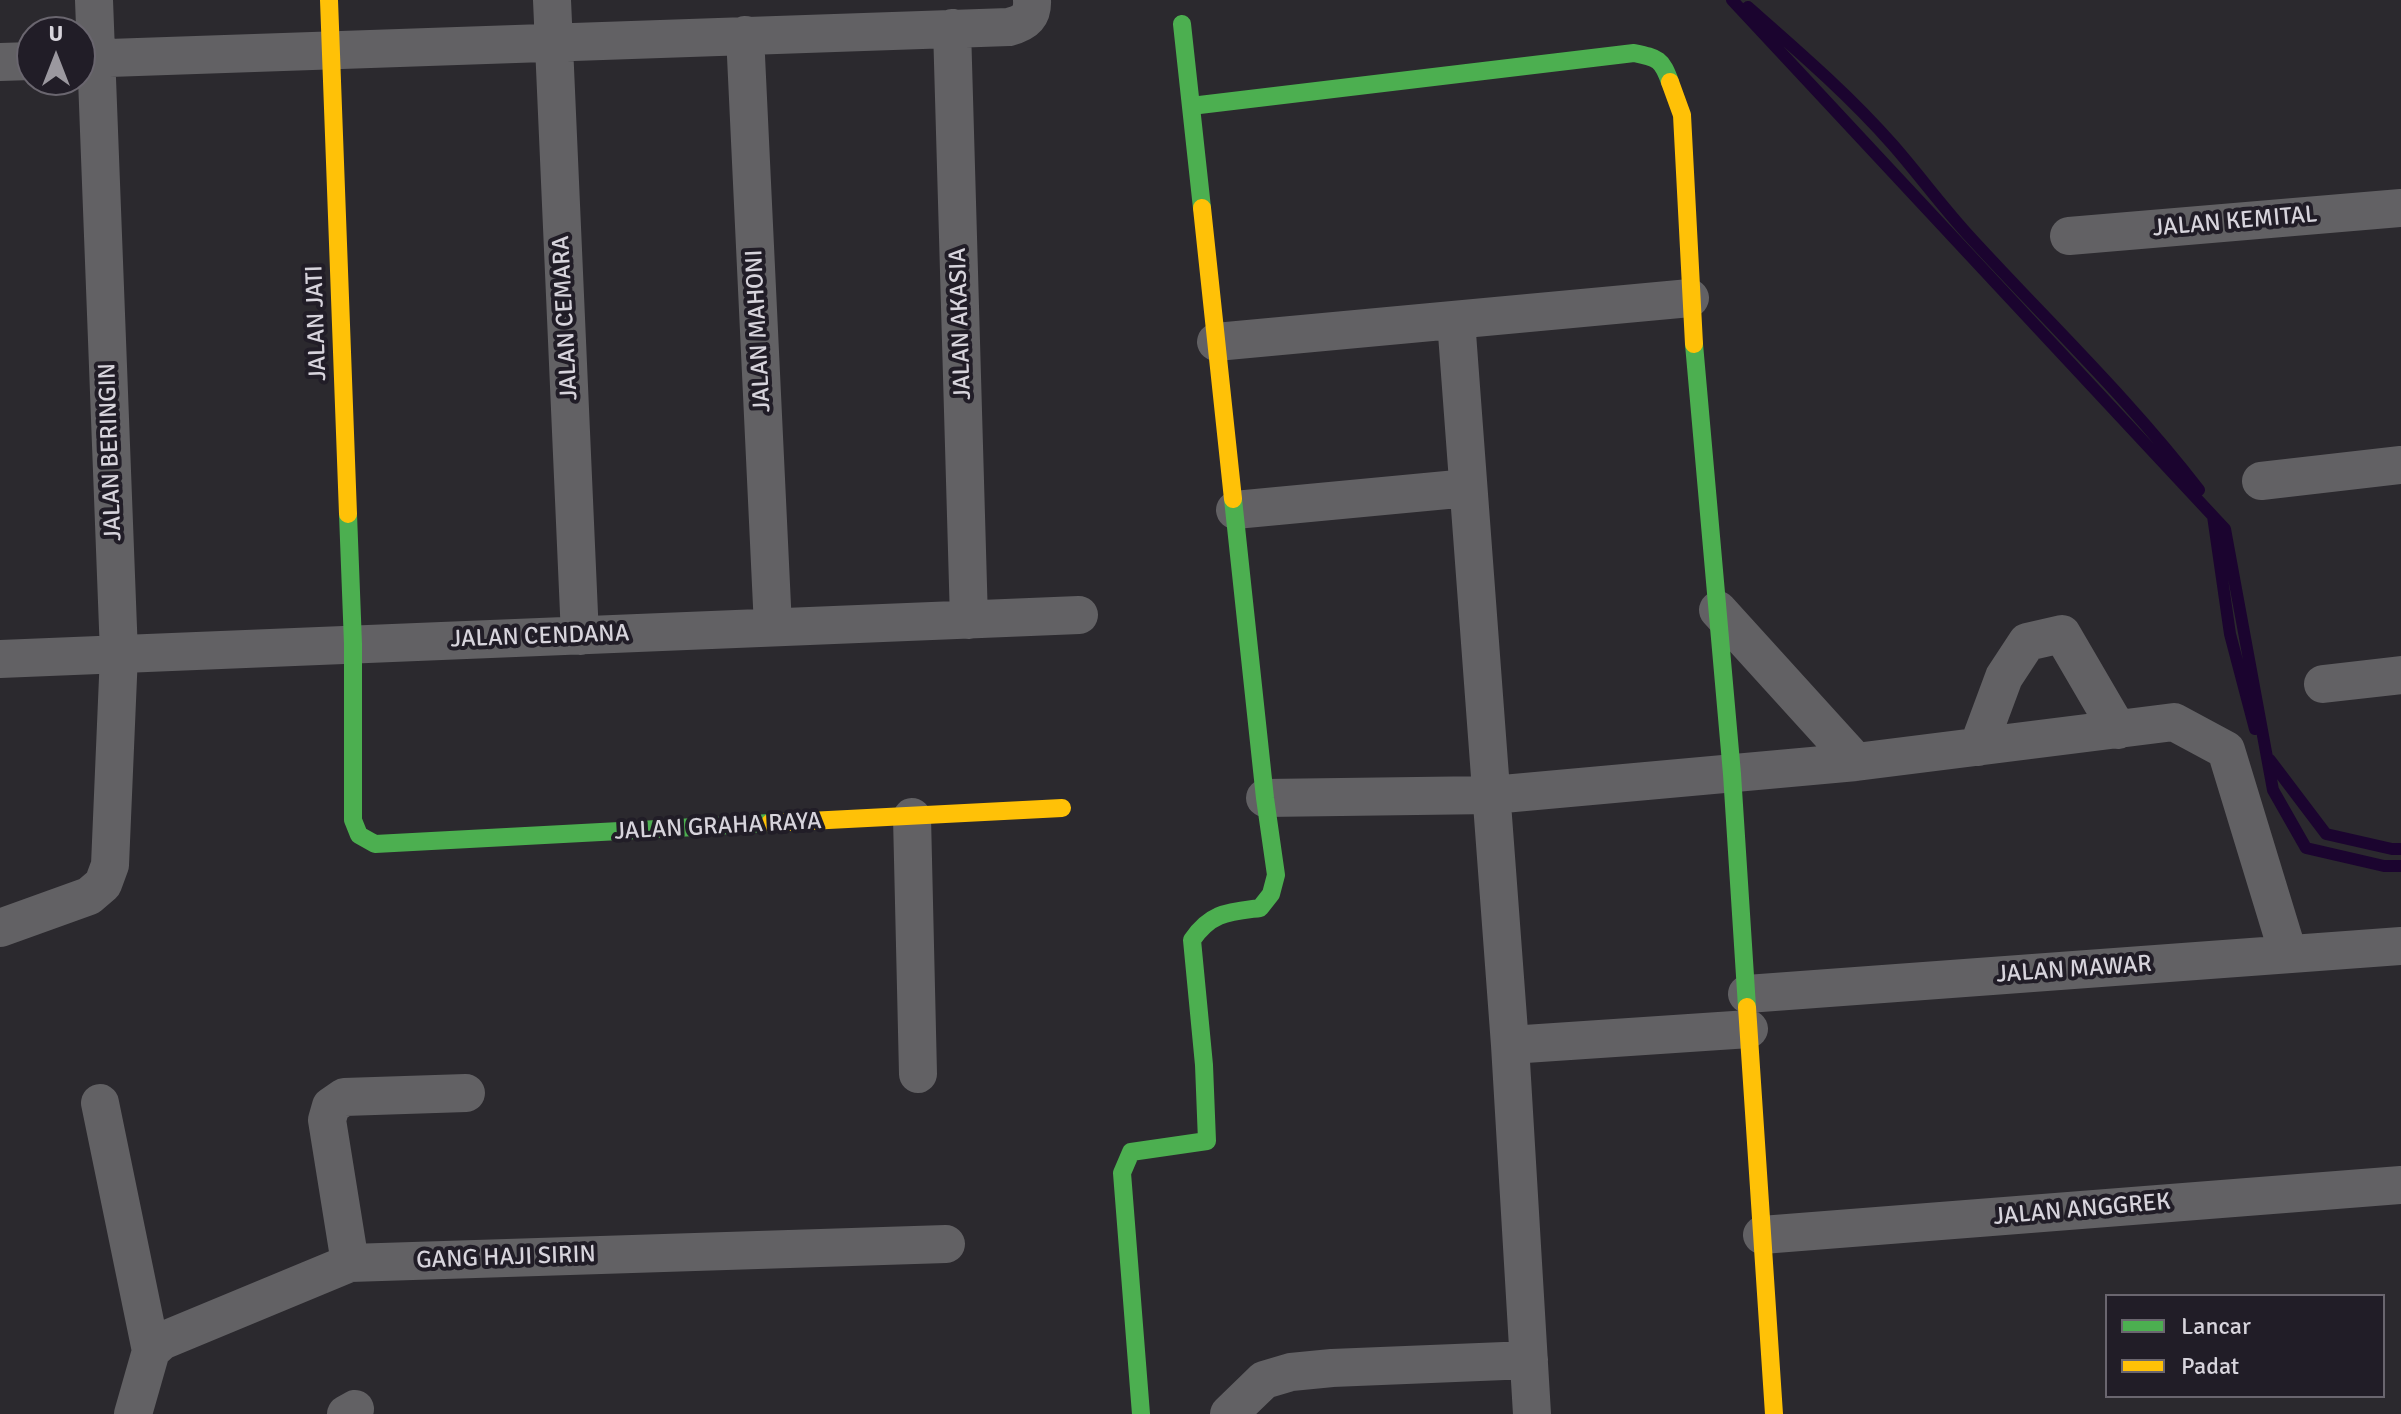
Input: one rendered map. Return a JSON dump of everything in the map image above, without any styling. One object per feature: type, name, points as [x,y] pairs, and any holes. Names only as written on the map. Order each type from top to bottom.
[{"type":"street","name":"JALAN JATI","points":[[329,0],[353,644],[353,820],[359,835],[375,844]]},
{"type":"street","name":"JALAN CEMARA","points":[[552,0],[580,636]]},
{"type":"street","points":[[96,59],[1018,25],[1032,13],[1032,0]]},
{"type":"street","points":[[1141,1414],[1122,1173],[1131,1152],[1207,1141],[1204,1065],[1192,940],[1201,925],[1217,914],[1260,908],[1271,894],[1276,875],[1265,798],[1182,24]]},
{"type":"street","name":"JALAN AKASIA","points":[[952,28],[969,620]]},
{"type":"street","name":"JALAN MAHONI","points":[[745,35],[773,627]]},
{"type":"street","points":[[1191,106],[1634,53],[1654,57],[1664,64],[1682,115],[1690,298],[1732,774],[1774,1414]]},
{"type":"street","name":"JALAN BERINGIN","points":[[0,928],[89,896],[103,884],[110,865],[119,654],[90,96]]},
{"type":"street","name":"JALAN KEMITAL","points":[[2069,236],[2401,208]]},
{"type":"street","points":[[1216,342],[1690,298]]},
{"type":"street","points":[[1456,320],[1510,1045],[1532,1414]]},
{"type":"street","points":[[2261,481],[2401,465]]},
{"type":"street","points":[[1235,510],[1468,488]]},
{"type":"street","points":[[1718,610],[1856,762]]},
{"type":"street","name":"JALAN CENDANA","points":[[0,659],[1079,615]]},
{"type":"street","points":[[1978,747],[2004,677],[2027,642],[2062,634],[2118,730]]},
{"type":"street","points":[[2323,684],[2401,675]]},
{"type":"street","points":[[1265,798],[1492,795],[1856,762],[2174,722],[2226,750],[2288,953]]},
{"type":"street","name":"JALAN GRAHA RAYA","points":[[375,844],[1062,808]]},
{"type":"street","points":[[912,817],[918,1074]]},
{"type":"street","name":"JALAN MAWAR","points":[[1510,1045],[1748,1012],[2288,953],[2401,946]]},
{"type":"street","points":[[350,1263],[327,1120],[331,1106],[344,1097],[466,1093]]},
{"type":"street","points":[[100,1103],[151,1351],[133,1414]]},
{"type":"street","name":"JALAN ANGGREK","points":[[1762,1235],[2401,1185]]},
{"type":"street","name":"GANG HAJI SIRIN","points":[[151,1351],[162,1341],[350,1263],[946,1244]]},
{"type":"street","points":[[1229,1414],[1264,1380],[1291,1372],[1529,1360]]},
{"type":"waterway","points":[[1732,0],[2225,529],[2273,790],[2306,848],[2384,866],[2401,866]]},
{"type":"waterway","points":[[1748,7],[1823,74],[1876,127],[1961,227],[2117,393],[2199,490]]},
{"type":"waterway","points":[[2213,516],[2230,634],[2255,729]]},
{"type":"waterway","points":[[2270,760],[2326,834],[2401,849]]},
{"type":"traffic: fast","points":[[1182,24],[1202,208]]},
{"type":"traffic: fast","points":[[1191,106],[1634,53],[1658,61],[1670,82]]},
{"type":"traffic: fast","points":[[1694,344],[1732,774],[1747,1007]]},
{"type":"traffic: fast","points":[[1141,1414],[1122,1173],[1131,1152],[1207,1141],[1204,1065],[1192,940],[1206,924],[1222,915],[1260,908],[1271,894],[1276,875],[1233,499]]},
{"type":"traffic: fast","points":[[348,514],[353,644],[353,820],[359,835],[375,844],[770,823]]},
{"type":"traffic: slow","points":[[329,0],[348,514]]},
{"type":"traffic: slow","points":[[1670,82],[1682,115],[1694,344]]},
{"type":"traffic: slow","points":[[1202,208],[1233,499]]},
{"type":"traffic: slow","points":[[770,823],[1062,808]]},
{"type":"traffic: slow","points":[[1747,1007],[1774,1414]]}]
